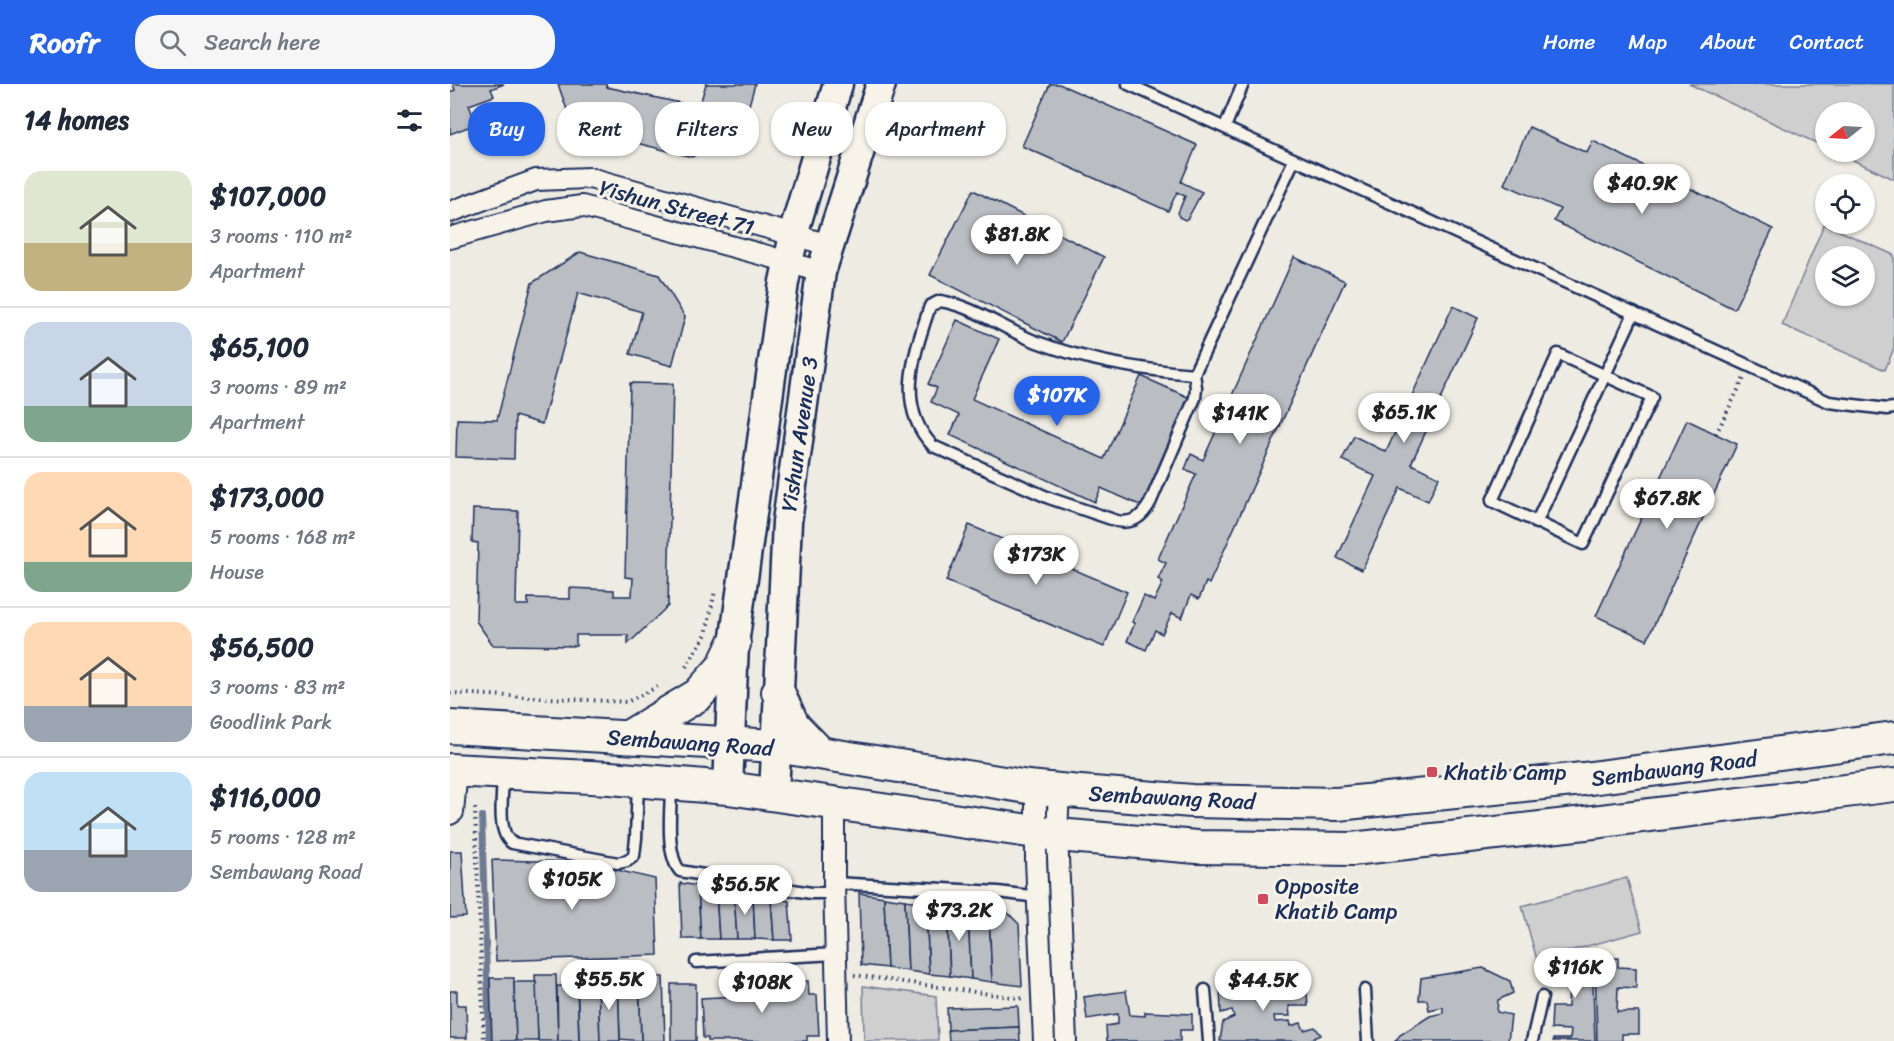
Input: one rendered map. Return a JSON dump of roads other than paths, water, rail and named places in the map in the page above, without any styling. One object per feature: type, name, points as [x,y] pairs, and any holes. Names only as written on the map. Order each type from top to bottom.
[{"type":"main road","name":"Yishun Avenue 3","points":[[728,788],[734,644],[791,248],[838,84]]},
{"type":"main road","name":"Yishun Avenue 3","points":[[774,794],[787,522],[821,273],[881,84]]},
{"type":"main road","points":[[628,736],[698,695],[723,667],[734,644]]},
{"type":"main road","points":[[778,692],[793,725],[820,753]]},
{"type":"main road","name":"Sembawang Road","points":[[450,728],[628,736],[731,745],[776,746],[1048,789],[1192,801],[1337,804],[1572,780],[1894,738]]},
{"type":"main road","name":"Sembawang Road","points":[[454,770],[638,780],[728,788],[1046,834],[1197,847],[1352,849],[1894,785]]},
{"type":"street","name":"Yishun Street 71","points":[[450,212],[536,180],[590,178],[791,248],[821,273]]},
{"type":"street","points":[[536,180],[546,211]]},
{"type":"street","name":"Yishun Street 71","points":[[450,238],[546,211],[582,206],[791,248],[829,245]]},
{"type":"street","points":[[450,814],[453,812],[454,770]]},
{"type":"street","points":[[1044,1041],[1038,897],[1046,834],[1048,789]]},
{"type":"street","points":[[834,804],[838,1041]]},
{"type":"street","points":[[1046,834],[1060,898],[1066,1041]]},
{"type":"street","points":[[1038,897],[1060,898]]},
{"type":"lane","points":[[1128,84],[1829,402],[1894,408]]},
{"type":"lane","points":[[1225,127],[1243,84]]},
{"type":"lane","points":[[1194,374],[1167,372],[1085,358],[1035,342],[963,308],[940,301],[930,306],[911,369],[911,397],[919,427],[924,437],[933,446],[1049,498],[1125,523],[1143,515],[1195,398],[1197,387],[1194,374],[1294,160]]},
{"type":"lane","points":[[1536,523],[1634,314]]},
{"type":"lane","points":[[1558,354],[1652,397],[1583,544],[1536,523],[1492,501],[1558,354]]},
{"type":"lane","points":[[503,772],[502,825],[506,839],[512,843],[618,863],[634,856],[638,780]]},
{"type":"lane","points":[[671,784],[672,850],[675,866],[687,874],[811,893],[834,888],[998,892],[1038,897]]},
{"type":"lane","points":[[696,962],[835,963]]},
{"type":"lane","points":[[1205,990],[1209,1041]]},
{"type":"lane","points":[[1365,990],[1368,1041]]},
{"type":"lane","points":[[1532,1041],[1542,997]]},
{"type":"waterway","points":[[482,816],[489,1041]]},
{"type":"place","name":"Khatib Camp","points":[[1432,772]]},
{"type":"place","name":"Opposite Khatib Camp","points":[[1263,899]]}]
